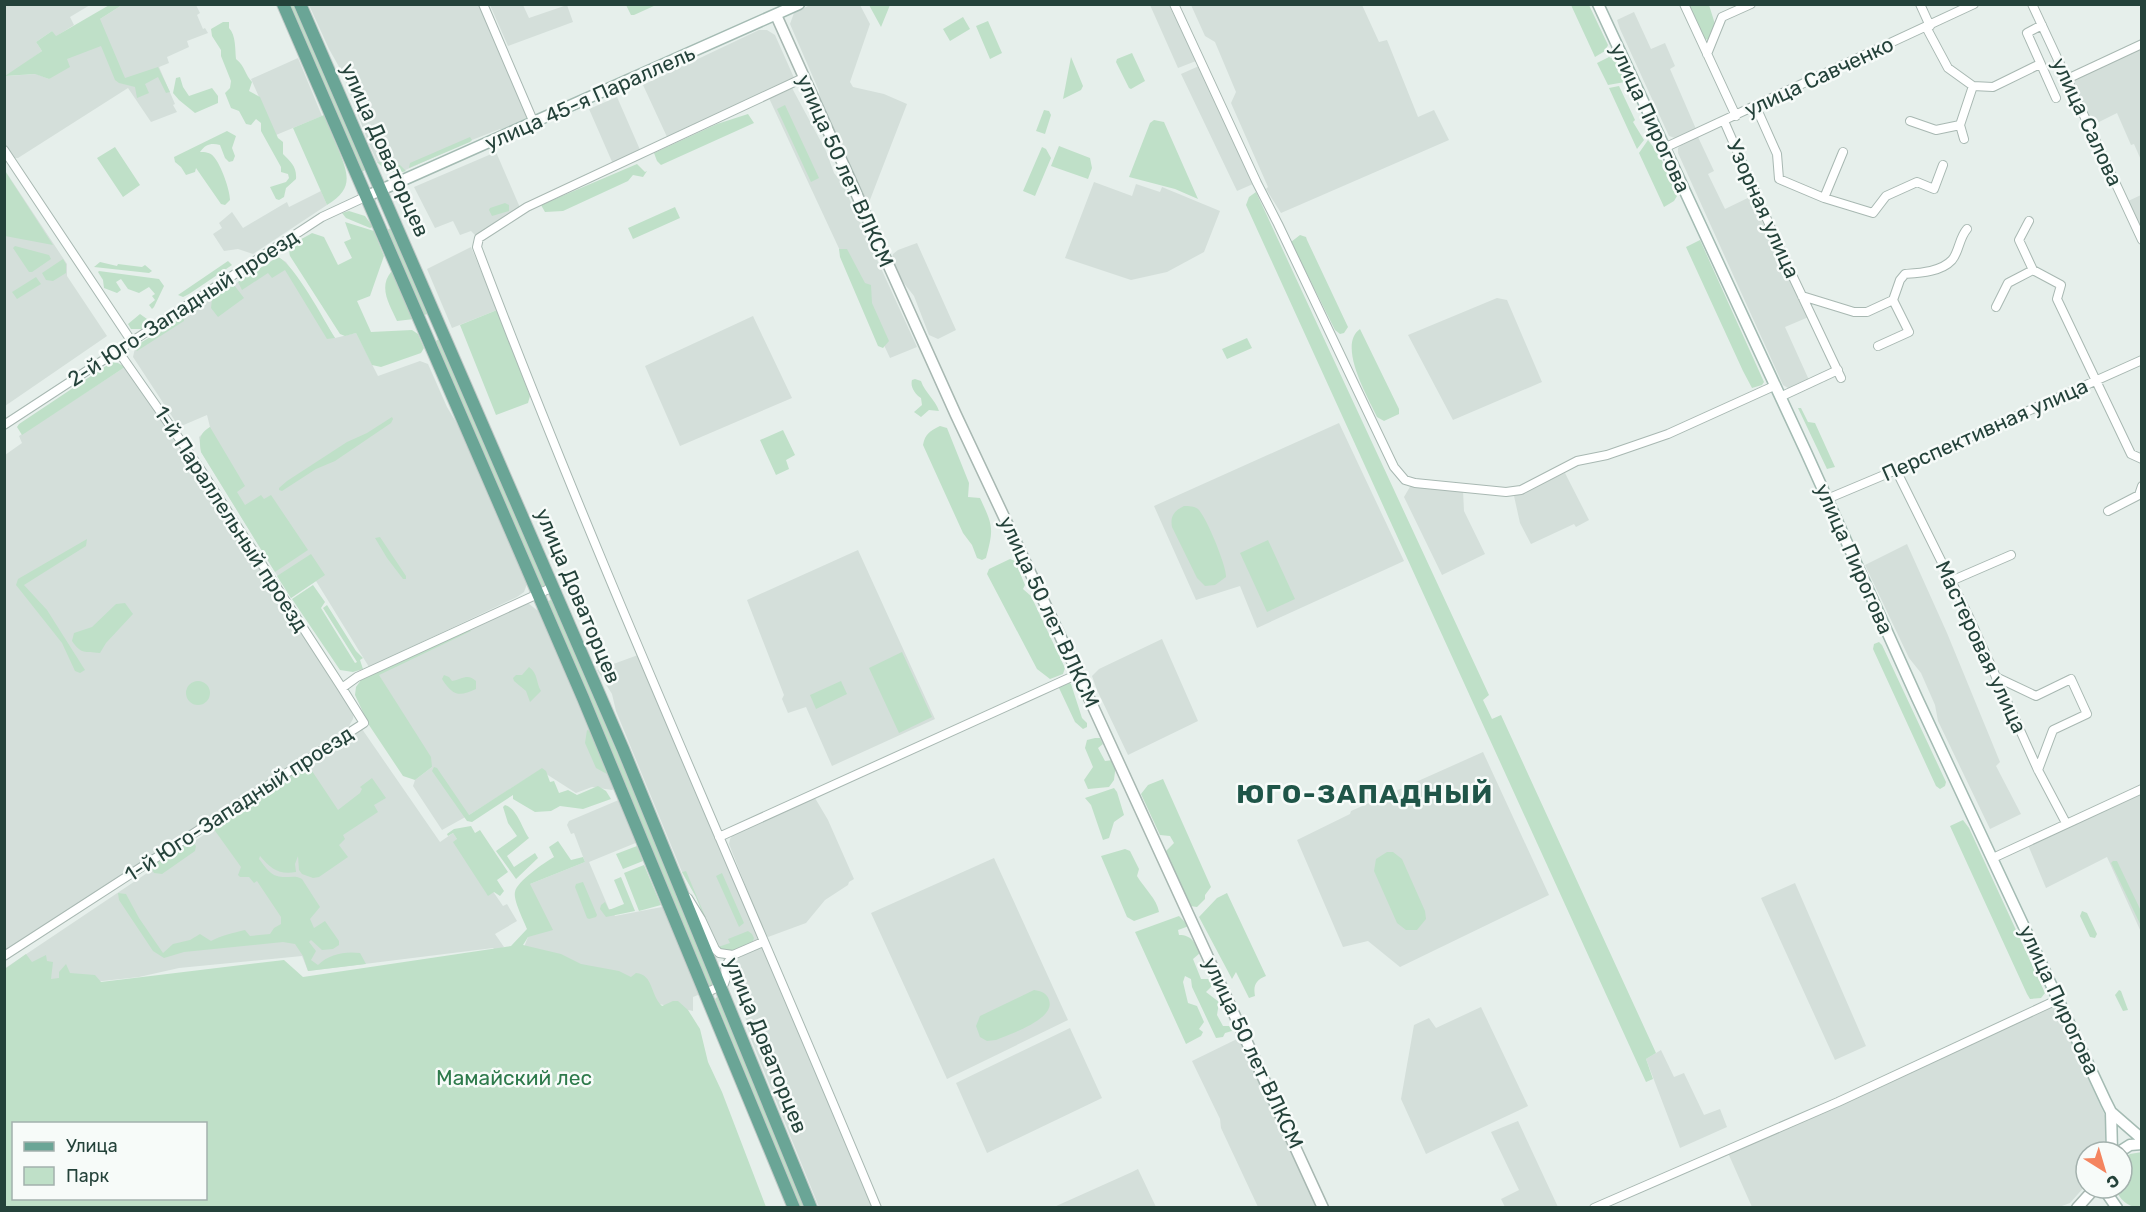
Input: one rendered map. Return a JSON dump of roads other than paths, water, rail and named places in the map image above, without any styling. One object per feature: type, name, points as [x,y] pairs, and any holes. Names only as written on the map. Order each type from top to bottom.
[{"type":"main road","name":"улица Доваторцев","points":[[283,4],[538,594],[794,1208]]},
{"type":"main road","name":"улица Доваторцев","points":[[300,4],[683,893],[811,1208]]},
{"type":"main road","name":"улица 45-я Параллель","points":[[365,197],[534,123],[774,10],[799,4]]},
{"type":"main road","name":"улица Пирогова","points":[[1598,4],[1917,698],[2111,1112],[2112,1140]]},
{"type":"main road","name":"улица 50 лет ВЛКСМ","points":[[774,10],[956,415],[1078,674],[1323,1208]]},
{"type":"main road","name":"улица Пирогова","points":[[2111,1112],[2142,1139]]},
{"type":"street","points":[[483,4],[534,123]]},
{"type":"street","points":[[1174,4],[1257,183],[1394,467],[1405,480],[1506,492],[1521,490],[1577,461],[1607,455],[1668,434],[1774,386]]},
{"type":"street","points":[[1684,4],[1736,116]]},
{"type":"street","points":[[1707,54],[1722,17],[1751,4]]},
{"type":"street","points":[[1920,4],[1928,27],[1948,68],[1973,86],[1993,87],[2040,64]]},
{"type":"street","name":"улица Савченко","points":[[1664,148],[1974,4]]},
{"type":"street","name":"улица Салова","points":[[2032,4],[2142,240]]},
{"type":"street","points":[[2042,25],[2027,33],[2056,99]]},
{"type":"street","points":[[2067,79],[2142,44]]},
{"type":"street","points":[[803,78],[527,207],[494,227],[477,242],[538,406],[665,714],[877,1208]]},
{"type":"street","points":[[1964,138],[1960,125],[1973,86]]},
{"type":"street","name":"Узорная улица","points":[[1756,106],[1777,154],[1779,179],[1824,198],[1873,213],[1886,196],[1917,182],[1934,189],[1943,165]]},
{"type":"street","name":"Узорная улица","points":[[1724,121],[1839,374],[1780,397]]},
{"type":"street","points":[[1910,121],[1936,130],[1960,125]]},
{"type":"street","points":[[4,150],[132,342]]},
{"type":"street","points":[[1824,198],[1843,152]]},
{"type":"street","name":"2-й Юго-Западный проезд","points":[[4,425],[322,217],[365,197]]},
{"type":"street","points":[[2029,221],[2019,240],[2033,270],[2061,285],[2057,299],[2131,454],[2142,459]]},
{"type":"street","points":[[1878,346],[1909,332],[1893,300],[1900,280],[1905,274],[1937,268],[1952,260],[1962,235],[1967,229]]},
{"type":"street","points":[[1996,307],[2008,283],[2033,270]]},
{"type":"street","name":"Узорная улица","points":[[1802,296],[1854,312],[1867,312],[1893,300]]},
{"type":"street","name":"1-й Параллельный проезд","points":[[118,351],[200,467],[342,688]]},
{"type":"street","name":"Перспективная улица","points":[[1827,498],[1896,471],[2142,360]]},
{"type":"street","name":"Мастеровая улица","points":[[1896,471],[1951,581],[2038,770],[2066,823]]},
{"type":"street","points":[[2108,511],[2139,495],[2142,486]]},
{"type":"street","points":[[1951,581],[2010,555]]},
{"type":"street","points":[[342,688],[373,669],[553,587]]},
{"type":"street","points":[[719,837],[1078,674]]},
{"type":"street","points":[[1995,676],[2036,696],[2071,679],[2087,714],[2053,730],[2038,770]]},
{"type":"street","name":"1-й Юго-Западный проезд","points":[[4,956],[364,723],[342,688]]},
{"type":"street","points":[[1993,858],[2142,789]]},
{"type":"street","points":[[683,893],[701,919],[715,949],[720,953],[733,955]]},
{"type":"street","points":[[706,993],[726,981],[726,963],[733,955],[763,942]]},
{"type":"street","points":[[1594,1208],[1838,1102],[2059,999]]},
{"type":"district","name":"ЮГО-ЗАПАДНЫЙ","points":[[1365,794]]},
{"type":"park label","name":"Мамайский лес","points":[[514,1078]]}]
